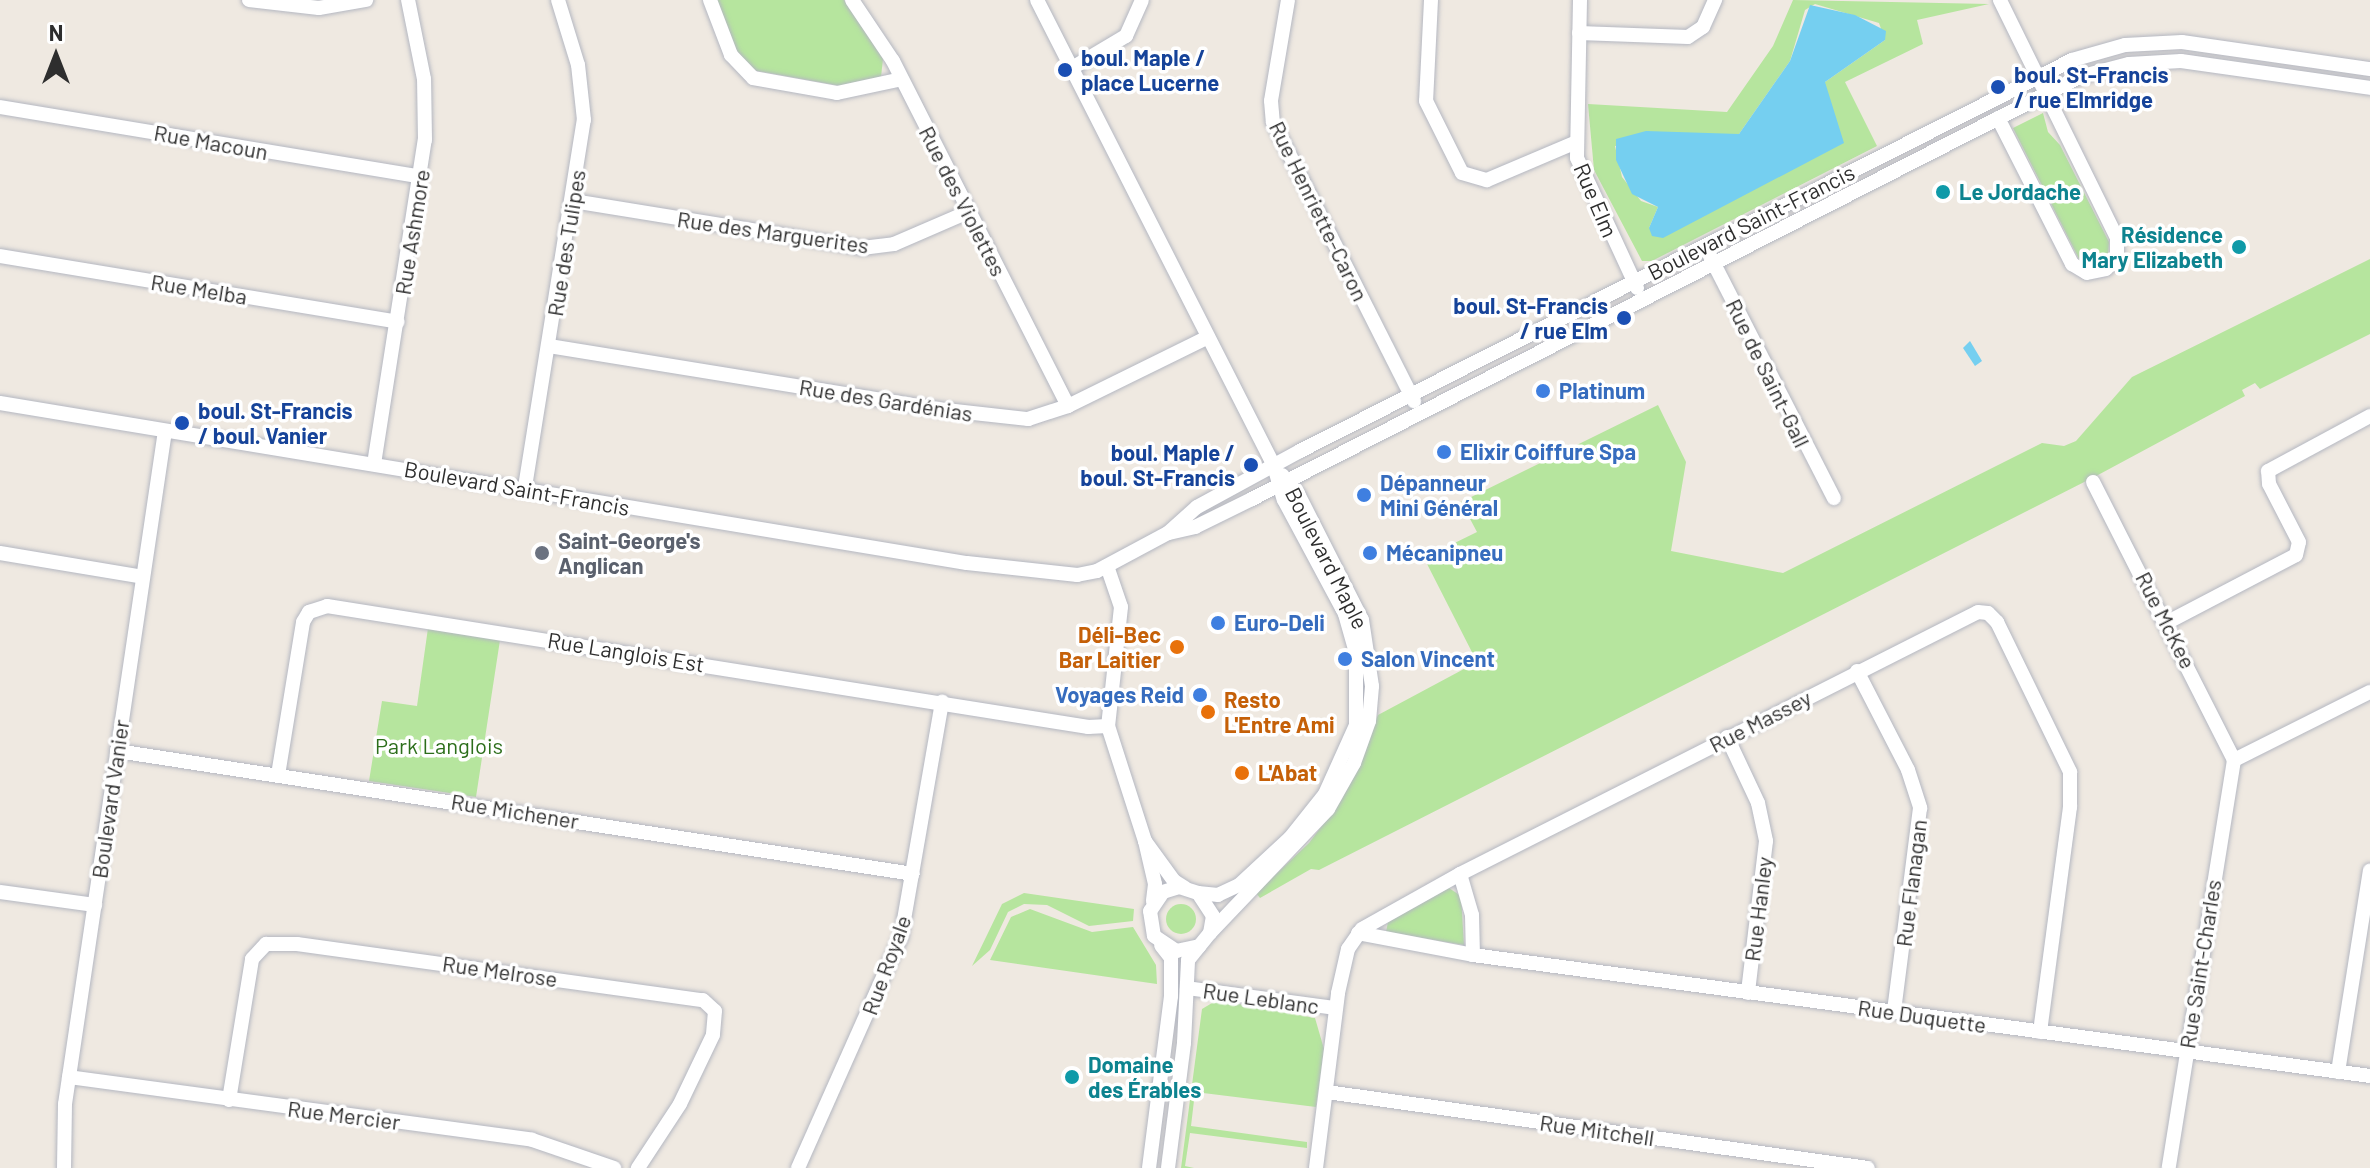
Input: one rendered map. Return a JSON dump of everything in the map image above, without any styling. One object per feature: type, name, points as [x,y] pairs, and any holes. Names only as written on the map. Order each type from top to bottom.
[{"type":"street","points":[[249,0],[319,8],[366,0]]},
{"type":"street","name":"Rue Ashmore","points":[[374,464],[421,177],[426,94],[408,0]]},
{"type":"street","name":"Rue des Tulipes","points":[[525,487],[573,201],[584,94],[558,0]]},
{"type":"street","points":[[710,0],[731,55],[753,78],[837,93],[902,79]]},
{"type":"street","name":"Rue des Violettes","points":[[852,0],[902,79],[1068,406]]},
{"type":"street","name":"Boulevard Maple","points":[[1037,0],[1274,466],[1362,620],[1372,686],[1369,721],[1354,763],[1321,818],[1210,933]]},
{"type":"street","points":[[1072,68],[1126,36],[1142,0]]},
{"type":"street","name":"Rue Henriette-Caron","points":[[1288,0],[1271,101],[1273,122],[1419,412]]},
{"type":"street","points":[[1431,0],[1427,108],[1462,173],[1487,180],[1574,143]]},
{"type":"street","name":"Rue Elm","points":[[1580,0],[1574,143],[1590,196],[1643,299]]},
{"type":"street","points":[[1579,33],[1688,37],[1703,27],[1715,0]]},
{"type":"street","points":[[1998,118],[2072,264],[2087,273],[2106,269],[2117,257],[2117,238],[2035,77],[2000,0]]},
{"type":"street","name":"Boulevard Saint-Francis","points":[[0,403],[525,487],[601,504],[1040,574],[1069,576],[1107,566],[1168,533],[1197,507],[1274,466],[2035,77],[2096,52],[2151,42],[2208,44],[2370,69]]},
{"type":"street","name":"Boulevard Saint-Francis","points":[[1168,533],[1195,527],[1998,118],[2104,70],[2169,61],[2370,88]]},
{"type":"street","name":"Rue Macoun","points":[[0,107],[421,177]]},
{"type":"street","name":"Rue des Marguerites","points":[[573,201],[873,248],[968,212]]},
{"type":"street","name":"Rue de Saint-Gall","points":[[1705,246],[1834,498]]},
{"type":"street","name":"Rue Melba","points":[[0,256],[398,322]]},
{"type":"street","name":"Rue des Gardénias","points":[[549,346],[986,416],[1038,418],[1208,337]]},
{"type":"street","points":[[2168,622],[2296,555],[2299,542],[2269,484],[2268,471],[2370,416]]},
{"type":"street","name":"Boulevard Vanier","points":[[64,1168],[62,1130],[69,1077],[165,431]]},
{"type":"street","name":"Boulevard Maple","points":[[1192,890],[1218,895],[1234,888],[1298,829],[1339,768],[1359,713],[1358,666],[1350,629],[1283,482]]},
{"type":"street","name":"Rue McKee","points":[[2093,482],[2168,622],[2234,760]]},
{"type":"street","points":[[0,553],[143,577]]},
{"type":"street","points":[[1107,566],[1121,607],[1108,726],[1145,841],[1155,884],[1150,926],[1171,958],[1171,996],[1149,1168]]},
{"type":"street","name":"Rue Langlois Est","points":[[278,775],[303,622],[309,612],[327,606],[1088,727],[1108,726]]},
{"type":"street","name":"Rue Massey","points":[[1358,933],[1460,874],[1727,737],[1966,616],[1988,613],[2061,745],[2070,772],[2070,807],[2040,1032]]},
{"type":"street","name":"Rue Flanagan","points":[[1857,671],[1913,781],[1920,808],[1894,1012]]},
{"type":"street","points":[[2234,760],[2370,692]]},
{"type":"street","name":"Rue Royale","points":[[798,1168],[901,937],[942,702]]},
{"type":"street","name":"Rue Hanley","points":[[1727,737],[1758,803],[1766,841],[1748,993]]},
{"type":"street","name":"Rue Michener","points":[[117,751],[913,874]]},
{"type":"street","name":"Rue Saint-Charles","points":[[2169,1168],[2234,760]]},
{"type":"street","points":[[1145,841],[1174,881],[1192,890],[1212,910],[1210,933],[1188,960],[1168,1168]]},
{"type":"street","points":[[2338,1072],[2370,871]]},
{"type":"street","points":[[1460,874],[1472,915],[1473,955]]},
{"type":"street","points":[[1152,906],[1167,890],[1192,890]]},
{"type":"street","points":[[0,892],[95,905]]},
{"type":"street","points":[[1316,1168],[1335,1008],[1348,949],[1358,933]]},
{"type":"street","name":"Rue Duquette","points":[[1358,933],[1473,955],[2370,1076]]},
{"type":"street","name":"Rue Melrose","points":[[229,1100],[249,969],[254,953],[266,944],[297,944],[703,1000],[715,1011],[713,1035],[680,1104],[638,1168]]},
{"type":"street","points":[[1161,944],[1176,951],[1199,946]]},
{"type":"street","name":"Rue Leblanc","points":[[1187,988],[1335,1008]]},
{"type":"street","name":"Rue Mercier","points":[[69,1077],[532,1140],[614,1168]]},
{"type":"street","name":"Rue Mitchell","points":[[1327,1092],[1868,1168]]},
{"type":"green space","points":[[716,0],[844,0],[883,59],[881,77],[846,87],[752,70],[736,51]]},
{"type":"green space","points":[[1793,0],[1989,4],[1917,20],[1923,44],[1845,82],[1877,146],[1652,261],[1642,261],[1594,170],[1588,104],[1727,112],[1773,46]],"holes":[[[1815,4],[1879,23],[1885,40],[1825,82],[1649,228],[1658,207],[1641,201],[1622,177],[1615,146],[1739,134],[1790,61],[1805,10]]]},
{"type":"green space","points":[[2043,113],[2048,132],[2060,145],[2109,242],[2108,257],[2101,264],[2079,259],[2013,128]]},
{"type":"green space","points":[[2370,259],[2370,334],[2260,389],[2255,383],[2242,390],[2245,396],[2098,475],[1319,870],[1311,869],[1260,898],[1256,893],[1309,843],[1342,799],[1378,715],[1477,662],[1424,558],[1477,532],[1461,502],[1658,405],[1686,462],[1671,551],[1783,573],[2042,443],[2064,446],[2076,441],[2132,377]]},
{"type":"green space","name":"Park Langlois","points":[[428,628],[500,640],[476,797],[369,781],[382,701],[417,706]]},
{"type":"green space","points":[[1449,888],[1461,896],[1464,945],[1386,932],[1388,922]]},
{"type":"green space","points":[[1024,893],[1134,909],[1133,921],[1089,926],[1047,905],[1024,904],[1008,912],[990,950],[972,966],[1002,904]]},
{"type":"green space","points":[[1181,904],[1192,908],[1196,919],[1192,930],[1181,934],[1170,930],[1166,919],[1170,908]]},
{"type":"green space","points":[[1030,909],[1092,932],[1133,927],[1156,965],[1157,984],[990,960],[1011,917]]},
{"type":"green space","points":[[1217,1000],[1315,1018],[1324,1049],[1316,1107],[1195,1092],[1191,1126],[1307,1142],[1307,1148],[1190,1133],[1185,1166],[1194,1168],[1181,1168],[1202,1009]]},
{"type":"water","points":[[1810,5],[1855,15],[1886,31],[1885,40],[1825,82],[1844,143],[1663,238],[1652,236],[1649,228],[1658,207],[1632,194],[1616,160],[1616,139],[1646,131],[1739,134],[1790,61]]},
{"type":"water","points":[[1970,341],[1982,361],[1975,366],[1963,348]]},
{"type":"place","name":"boul. Maple / place Lucerne","points":[[1065,70]]},
{"type":"place","name":"boul. St-Francis / rue Elmridge","points":[[1998,87]]},
{"type":"place","name":"Le Jordache","points":[[1943,192]]},
{"type":"place","name":"Résidence Mary Elizabeth","points":[[2239,247]]},
{"type":"place","name":"boul. St-Francis / rue Elm","points":[[1624,318]]},
{"type":"place","name":"Platinum","points":[[1543,391]]},
{"type":"place","name":"boul. St-Francis / boul. Vanier","points":[[182,423]]},
{"type":"place","name":"Elixir Coiffure Spa","points":[[1444,452]]},
{"type":"place","name":"boul. Maple / boul. St-Francis","points":[[1251,465]]},
{"type":"place","name":"Dépanneur Mini Général","points":[[1364,495]]},
{"type":"place","name":"Saint-George's Anglican","points":[[542,553]]},
{"type":"place","name":"Mécanipneu","points":[[1370,553]]},
{"type":"place","name":"Euro-Deli","points":[[1218,623]]},
{"type":"place","name":"Déli-Bec Bar Laitier","points":[[1177,647]]},
{"type":"place","name":"Salon Vincent","points":[[1345,659]]},
{"type":"place","name":"Voyages Reid","points":[[1200,695]]},
{"type":"place","name":"Resto L'Entre Ami","points":[[1208,712]]},
{"type":"place","name":"L'Abat","points":[[1242,773]]},
{"type":"place","name":"Domaine des Érables","points":[[1072,1077]]}]
